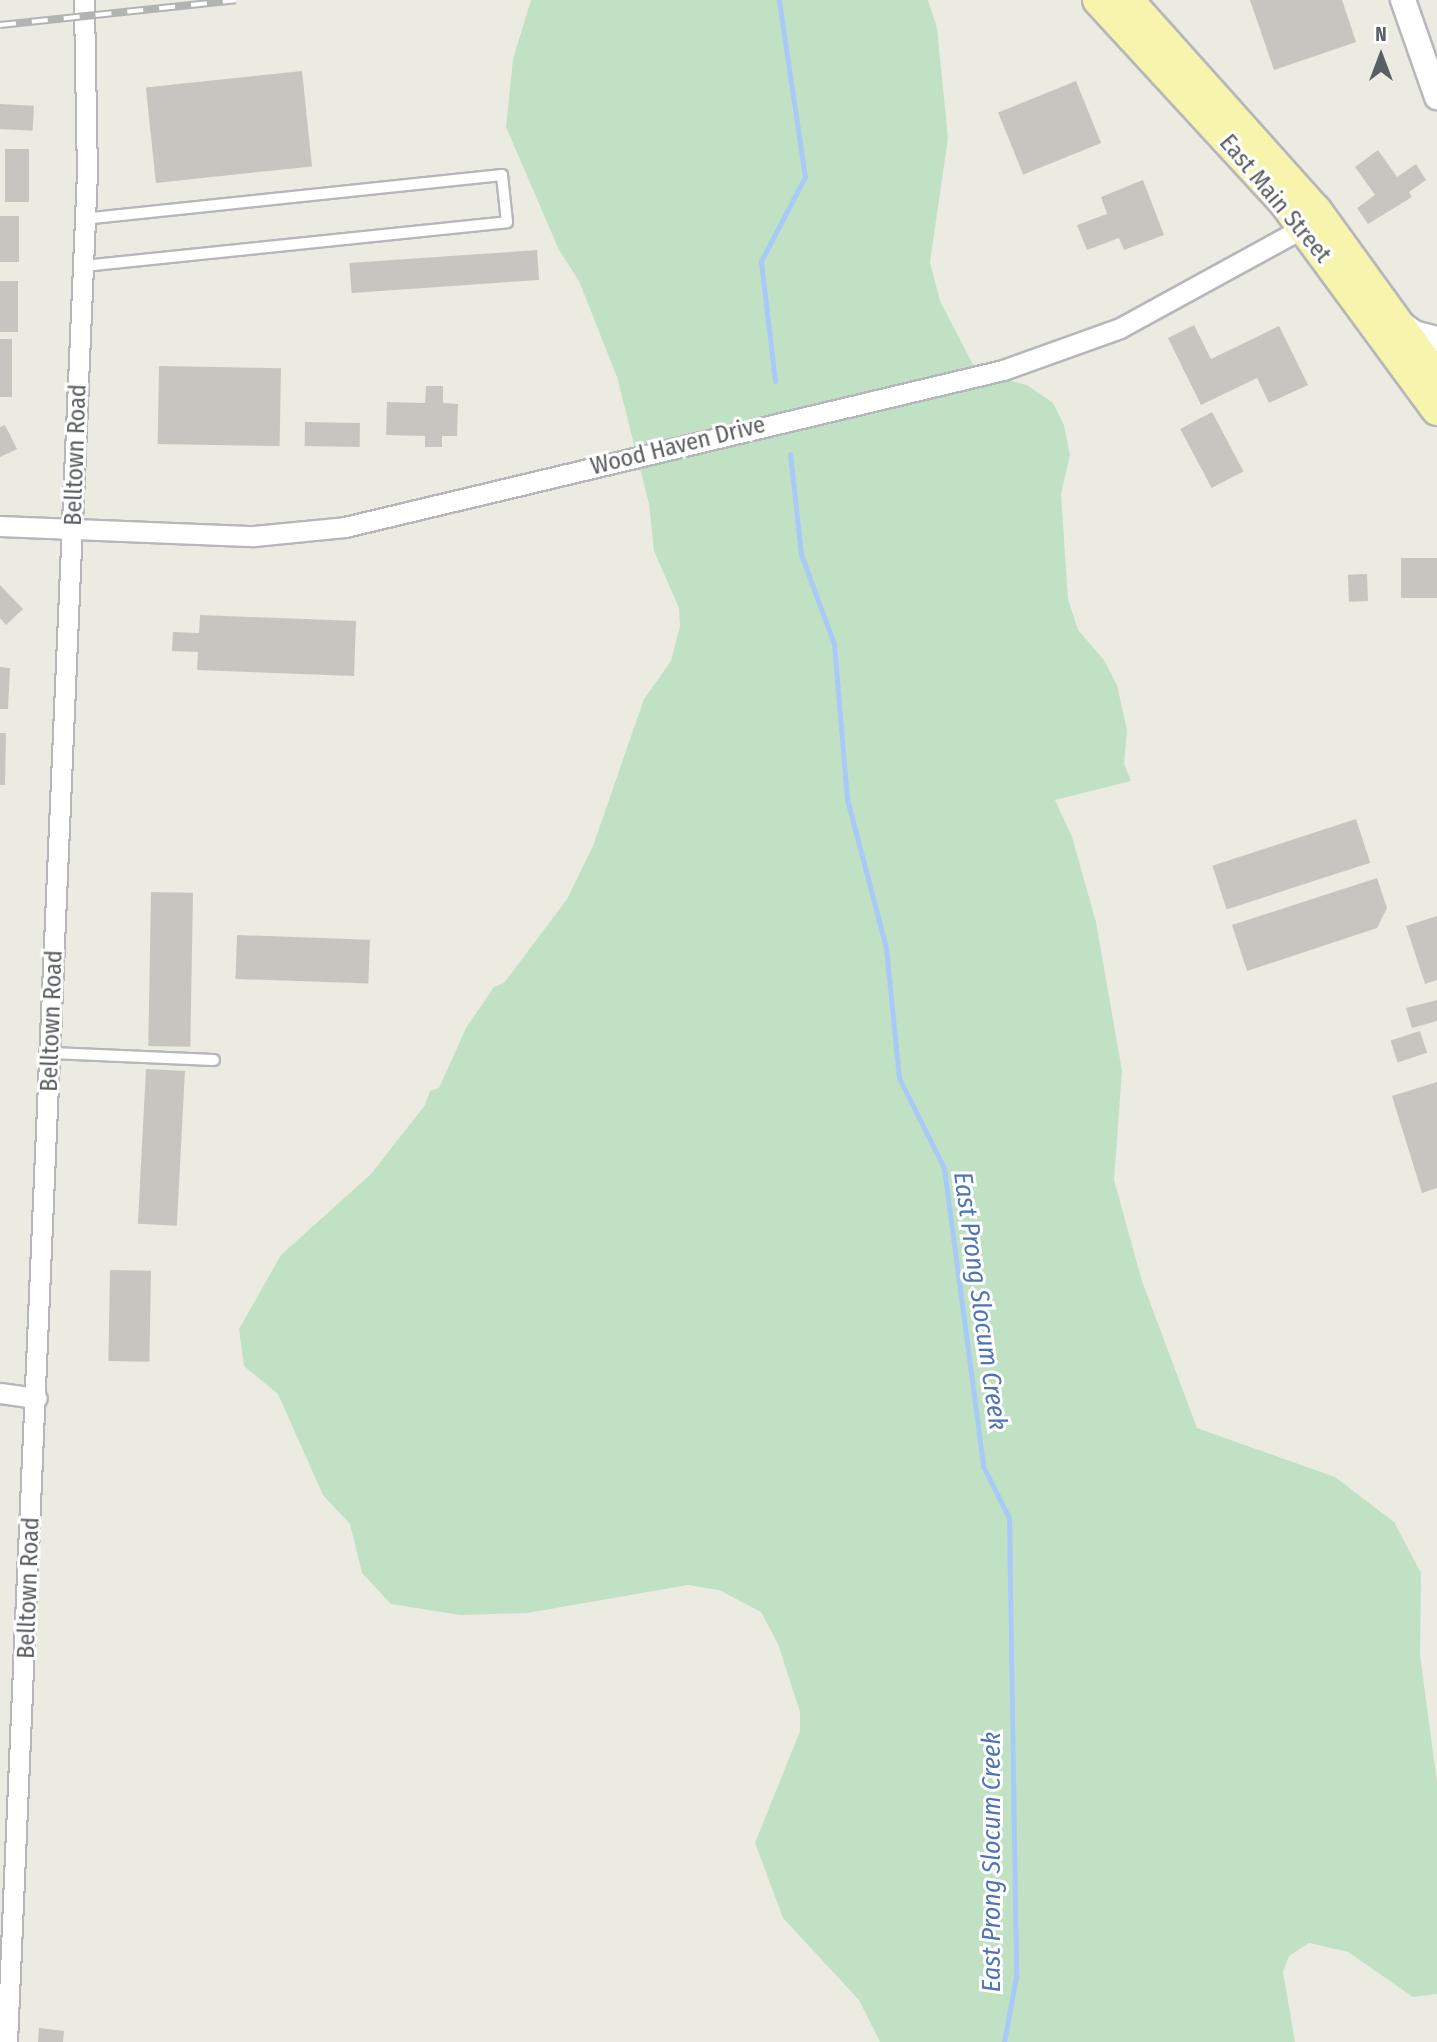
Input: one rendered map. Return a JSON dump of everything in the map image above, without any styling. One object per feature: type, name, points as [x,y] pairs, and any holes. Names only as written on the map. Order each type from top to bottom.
[{"type":"main road","name":"East Main Street","points":[[1098,0],[1312,223],[1437,410]]},
{"type":"main road","name":"East Main Street","points":[[1128,0],[1312,223],[1399,322],[1437,377]]},
{"type":"street","name":"Belltown Road","points":[[7,2042],[37,1398],[85,219],[85,0]]},
{"type":"street","points":[[1403,0],[1437,97]]},
{"type":"street","name":"Wood Haven Drive","points":[[0,526],[254,536],[345,527],[971,378],[1120,328],[1264,254],[1312,223]]},
{"type":"street","points":[[1399,322],[1414,333],[1437,339]]},
{"type":"street","points":[[0,1393],[37,1398]]},
{"type":"lane","points":[[83,266],[507,222],[502,175],[85,219]]},
{"type":"lane","points":[[51,1053],[214,1060]]},
{"type":"green space","points":[[531,0],[928,0],[937,28],[948,138],[930,262],[940,301],[977,372],[1027,385],[1053,403],[1064,425],[1070,455],[1061,494],[1068,599],[1078,630],[1104,660],[1117,685],[1127,730],[1124,764],[1131,781],[1055,800],[1072,837],[1096,922],[1122,1071],[1114,1180],[1142,1281],[1197,1428],[1335,1477],[1394,1522],[1421,1573],[1420,1655],[1437,1782],[1437,1994],[1413,1997],[1348,1952],[1309,1943],[1289,1956],[1283,1972],[1295,2042],[880,2042],[859,2000],[783,1918],[755,1843],[800,1731],[800,1712],[778,1644],[761,1612],[719,1590],[688,1585],[527,1613],[460,1615],[391,1604],[362,1573],[350,1524],[323,1495],[278,1394],[244,1366],[239,1329],[281,1255],[371,1174],[425,1105],[430,1091],[439,1088],[466,1028],[494,987],[504,983],[567,899],[593,846],[644,699],[671,661],[680,626],[679,608],[654,551],[649,504],[617,377],[579,281],[559,250],[506,127],[513,59]]},
{"type":"building","points":[[1250,0],[1342,0],[1356,42],[1274,70]]},
{"type":"building","points":[[302,71],[312,166],[156,183],[146,87]]},
{"type":"building","points":[[1076,81],[1101,143],[1023,175],[998,112]]},
{"type":"building","points":[[0,104],[34,106],[33,131],[0,129]]},
{"type":"building","points":[[5,149],[29,149],[29,202],[5,202]]},
{"type":"building","points":[[1378,150],[1397,177],[1416,164],[1426,180],[1409,192],[1412,197],[1368,224],[1357,208],[1375,195],[1355,167]]},
{"type":"building","points":[[1143,180],[1164,235],[1124,250],[1119,238],[1087,250],[1077,225],[1107,214],[1101,197]]},
{"type":"building","points":[[0,216],[19,216],[19,262],[0,262]]},
{"type":"building","points":[[537,250],[539,280],[352,293],[349,263]]},
{"type":"building","points":[[0,281],[18,281],[18,332],[0,332]]},
{"type":"building","points":[[1194,325],[1211,359],[1279,326],[1308,385],[1269,403],[1257,378],[1201,405],[1168,338]]},
{"type":"building","points":[[0,339],[12,339],[12,397],[0,397]]},
{"type":"building","points":[[159,366],[281,368],[280,446],[158,444]]},
{"type":"building","points":[[426,386],[443,386],[443,403],[458,404],[457,436],[442,436],[442,447],[425,447],[425,436],[386,435],[387,402],[425,403]]},
{"type":"building","points":[[1212,412],[1243,471],[1212,488],[1180,429]]},
{"type":"building","points":[[305,422],[360,423],[360,447],[305,446]]},
{"type":"building","points":[[5,425],[17,449],[0,457],[0,427]]},
{"type":"building","points":[[1401,558],[1437,558],[1437,598],[1401,598]]},
{"type":"building","points":[[1367,574],[1368,601],[1349,602],[1348,575]]},
{"type":"building","points":[[0,585],[23,609],[6,625],[0,618]]},
{"type":"building","points":[[200,615],[356,621],[354,676],[197,670],[198,652],[172,651],[173,632],[199,633]]},
{"type":"building","points":[[0,667],[10,668],[8,709],[0,709]]},
{"type":"building","points":[[0,733],[6,733],[5,785],[0,785]]},
{"type":"building","points":[[1356,819],[1370,863],[1227,909],[1212,866]]},
{"type":"building","points":[[1377,878],[1387,908],[1377,928],[1247,971],[1232,925]]},
{"type":"building","points":[[151,892],[193,893],[190,1047],[148,1046]]},
{"type":"building","points":[[1437,916],[1437,980],[1425,984],[1406,926]]},
{"type":"building","points":[[237,935],[370,940],[368,984],[235,979]]},
{"type":"building","points":[[1437,1000],[1437,1021],[1412,1028],[1406,1008]]},
{"type":"building","points":[[1420,1031],[1427,1053],[1398,1062],[1391,1041]]},
{"type":"building","points":[[146,1069],[185,1071],[177,1226],[138,1224]]},
{"type":"building","points":[[1437,1082],[1437,1188],[1422,1193],[1392,1096]]},
{"type":"building","points":[[110,1270],[151,1271],[149,1362],[108,1361]]},
{"type":"building","points":[[39,2028],[64,2031],[63,2042],[38,2042]]},
{"type":"waterway","name":"East Prong Slocum Creek","points":[[775,381],[761,261],[805,177],[779,0]]},
{"type":"waterway","name":"East Prong Slocum Creek","points":[[790,454],[801,554],[834,644],[847,799],[886,948],[899,1078],[944,1168],[983,1466],[1009,1518],[1016,1977],[1004,2042]]},
{"type":"railway","points":[[0,25],[236,0]]}]
